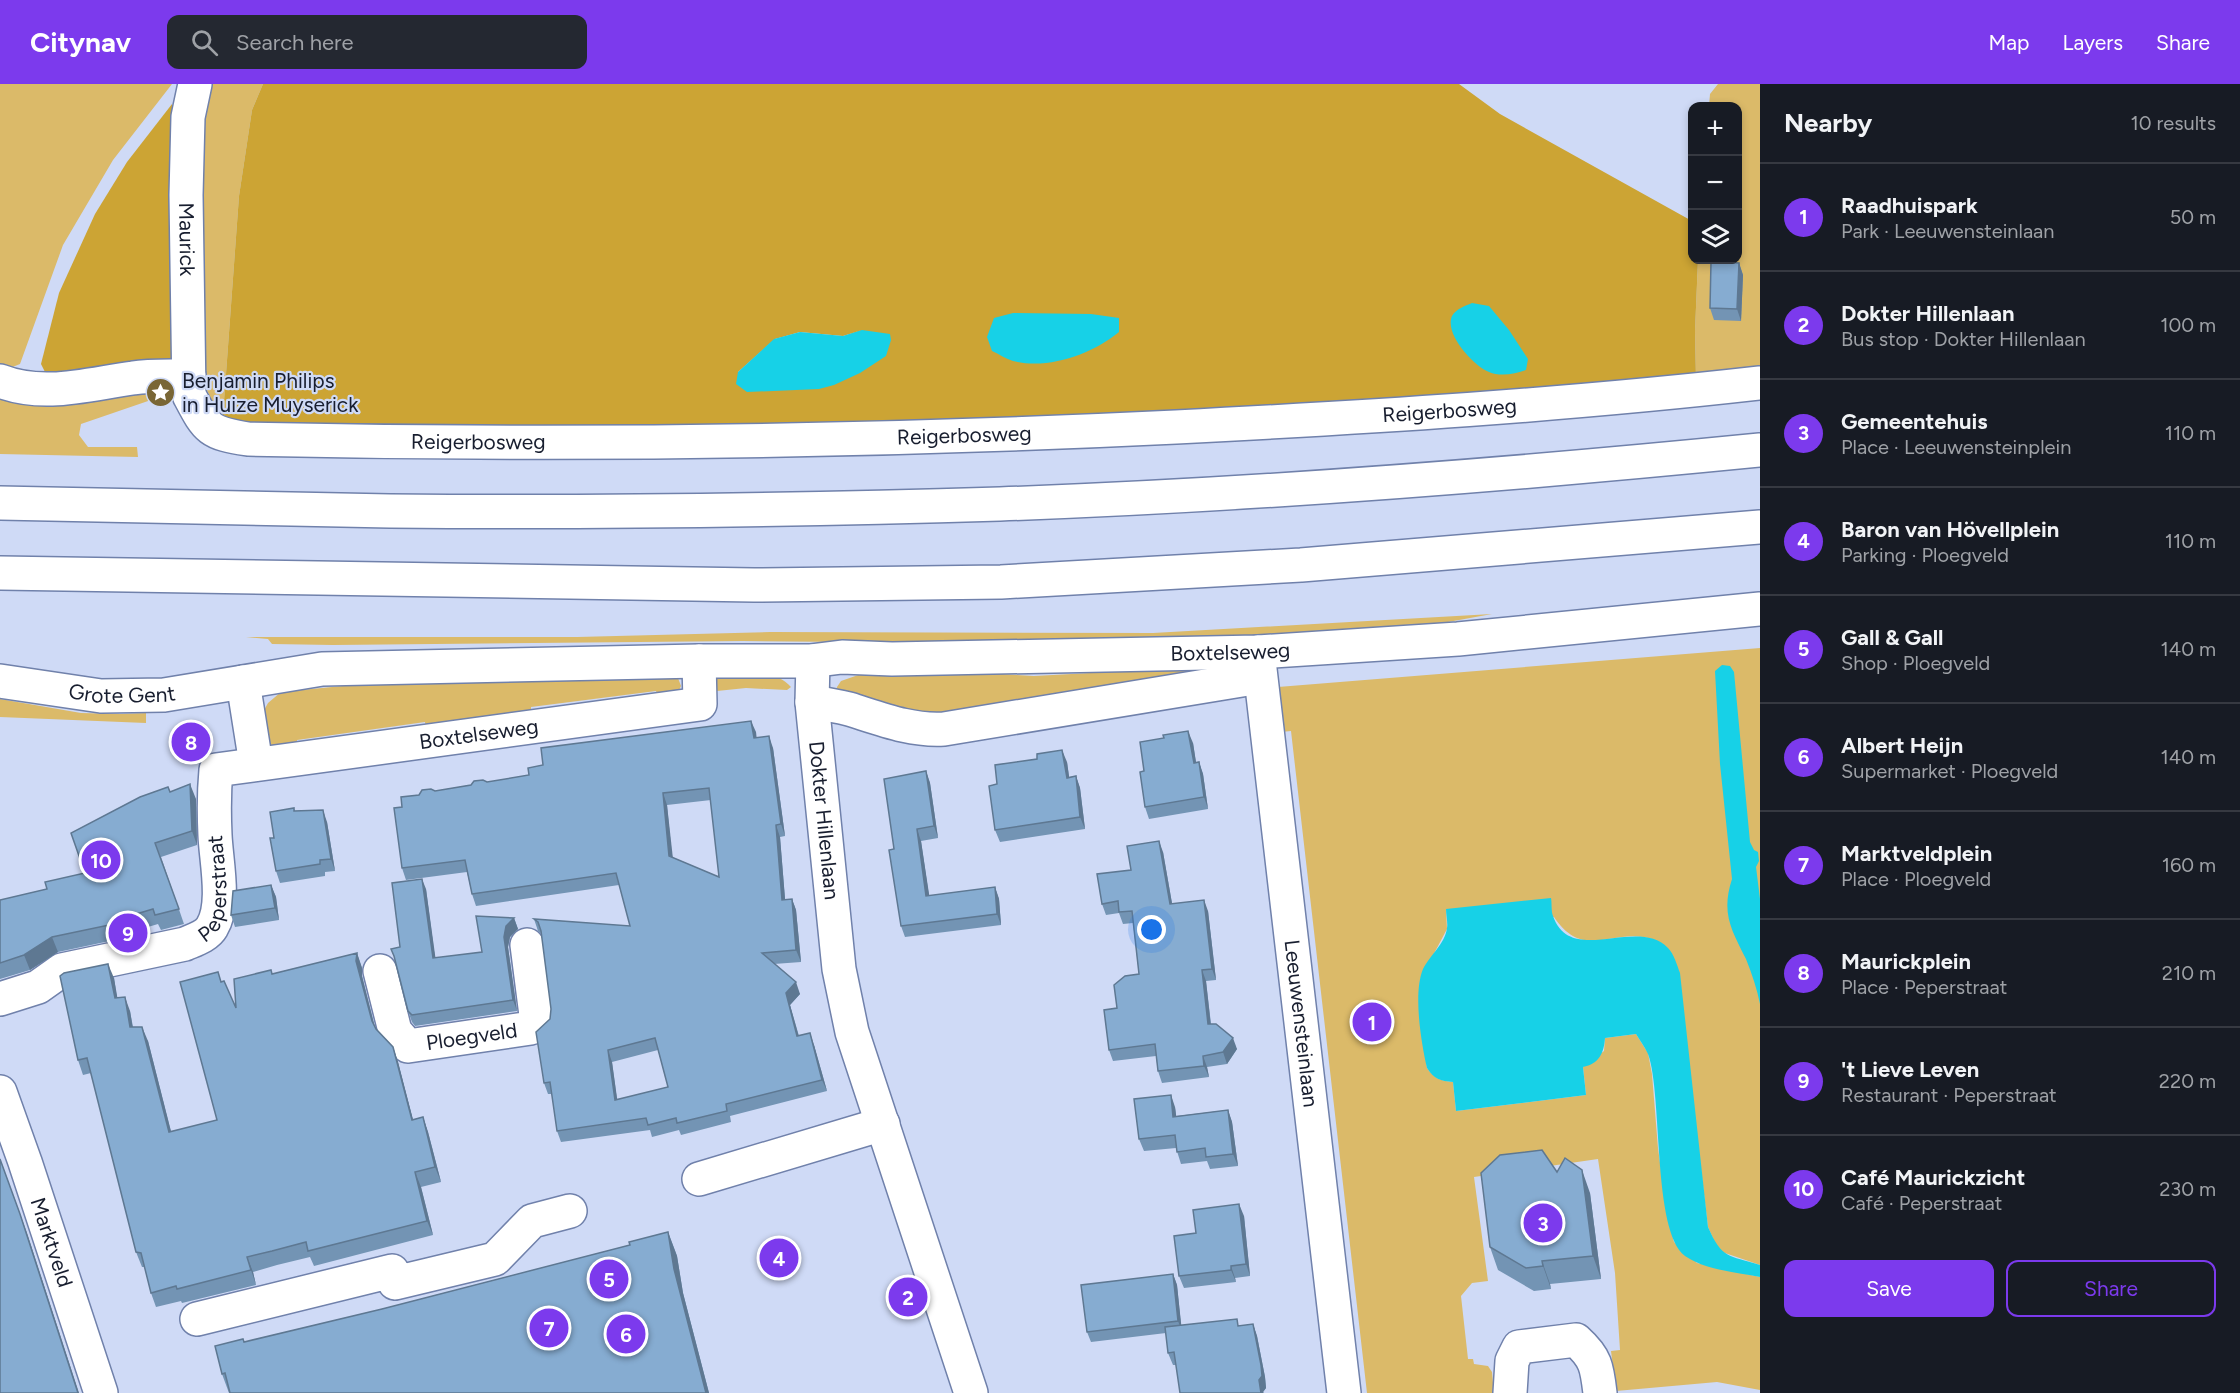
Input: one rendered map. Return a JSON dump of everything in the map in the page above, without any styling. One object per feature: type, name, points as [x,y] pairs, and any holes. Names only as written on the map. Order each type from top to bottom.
[{"type":"main road","name":"Maurick","points":[[189,386],[186,184],[188,117],[195,84]]},
{"type":"main road","points":[[0,381],[36,390],[77,388],[157,375],[189,386]]},
{"type":"main road","name":"Reigerbosweg","points":[[189,386],[203,423],[222,435],[248,440],[384,442],[814,440],[1052,433],[1319,420],[1493,408],[1760,383]]},
{"type":"main road","points":[[0,503],[393,511],[742,510],[1002,504],[1306,490],[1760,450]]},
{"type":"main road","points":[[0,573],[754,585],[1001,582],[1301,565],[1760,527]]},
{"type":"main road","name":"Boxtelseweg","points":[[813,702],[846,708],[906,727],[935,730],[1259,665],[1458,639],[1760,609]]},
{"type":"main road","name":"Boxtelseweg","points":[[243,682],[322,669],[699,661],[813,661],[842,657],[1259,665]]},
{"type":"main road","name":"Boxtelseweg","points":[[216,770],[700,704],[699,661]]},
{"type":"main road","name":"Dokter Hillenlaan","points":[[813,661],[813,702],[839,969],[852,1032],[972,1393]]},
{"type":"main road","name":"Leeuwensteinlaan","points":[[1259,665],[1344,1393]]},
{"type":"main road","name":"Grote Gent","points":[[0,681],[101,696],[164,695],[243,682]]},
{"type":"main road","points":[[243,682],[256,764]]},
{"type":"main road","name":"Peperstraat","points":[[0,999],[38,987],[62,970],[185,944],[212,929],[220,899],[215,834],[216,770]]},
{"type":"main road","name":"Ploegveld","points":[[380,971],[395,1031],[408,1046],[531,1028],[537,1023],[527,945]]},
{"type":"main road","name":"Marktveld","points":[[0,1092],[101,1393]]},
{"type":"main road","points":[[699,1179],[883,1125]]},
{"type":"main road","points":[[197,1319],[392,1271],[395,1283],[495,1259],[532,1221],[570,1211]]},
{"type":"main road","points":[[1510,1393],[1512,1361],[1519,1347],[1576,1340],[1591,1354],[1598,1374],[1600,1393]]},
{"type":"shaded area","points":[[0,84],[172,84],[113,160],[63,245],[20,364],[0,372]]},
{"type":"shaded area","points":[[210,84],[263,84],[252,110],[239,196],[223,415],[214,405],[203,382],[196,164]]},
{"type":"shaded area","points":[[263,84],[1459,84],[1500,114],[1688,219],[1688,264],[1698,264],[1696,379],[1051,421],[393,431],[247,426],[223,415],[239,196],[252,110]],"holes":[[[862,330],[738,372],[775,339],[800,332],[843,336]]]},
{"type":"shaded area","points":[[1718,84],[1760,84],[1760,372],[1696,377],[1698,264],[1742,264],[1742,102],[1709,102],[1710,94]]},
{"type":"shaded area","points":[[172,104],[177,149],[181,350],[171,363],[46,374],[41,364],[59,293],[95,214],[127,162]]},
{"type":"shaded area","points":[[147,384],[151,400],[81,424],[79,435],[88,447],[137,447],[138,457],[0,454],[0,391]]},
{"type":"shaded area","points":[[1492,614],[1437,624],[1218,639],[1068,644],[743,641],[333,645],[272,644],[268,639],[246,637],[577,637],[770,632],[1153,633]]},
{"type":"shaded area","points":[[1760,648],[1760,1265],[1722,1252],[1716,1245],[1708,1227],[1696,1128],[1655,940],[1626,937],[1589,941],[1577,938],[1566,931],[1554,917],[1446,909],[1447,929],[1420,980],[1419,1010],[1427,1068],[1438,1078],[1453,1082],[1456,1111],[1586,1095],[1583,1067],[1604,1051],[1605,1038],[1636,1034],[1648,1053],[1652,1074],[1658,1148],[1667,1215],[1674,1242],[1697,1263],[1760,1277],[1760,1390],[1717,1382],[1616,1391],[1611,1351],[1620,1350],[1615,1273],[1598,1159],[1474,1177],[1488,1281],[1472,1283],[1461,1296],[1468,1359],[1473,1359],[1474,1364],[1488,1366],[1492,1372],[1494,1393],[1367,1393],[1291,731],[1281,732],[1278,687]]},
{"type":"shaded area","points":[[1221,666],[1223,676],[927,719],[835,695],[841,681],[867,672],[970,672],[1034,676]]},
{"type":"shaded area","points":[[671,674],[678,678],[681,686],[678,692],[659,699],[656,691],[531,707],[531,717],[426,730],[425,722],[297,740],[297,747],[269,748],[262,714],[268,703],[281,692],[373,683]]},
{"type":"shaded area","points":[[719,675],[767,675],[785,681],[791,687],[787,690],[746,688],[717,691]]},
{"type":"shaded area","points":[[0,699],[81,713],[146,713],[146,723],[0,717]]},
{"type":"water","points":[[1472,303],[1489,306],[1509,330],[1528,359],[1526,370],[1517,373],[1493,374],[1483,369],[1462,348],[1452,332],[1452,316]]},
{"type":"water","points":[[1013,313],[1091,314],[1119,318],[1119,332],[1096,347],[1055,362],[1013,361],[992,351],[987,337],[994,318]]},
{"type":"water","points":[[862,330],[890,334],[891,340],[886,356],[860,373],[834,385],[819,389],[747,392],[736,384],[738,372],[774,339],[800,332],[843,336]]},
{"type":"water","points":[[1722,665],[1730,666],[1734,672],[1750,842],[1754,850],[1758,852],[1759,861],[1756,867],[1760,899],[1760,1004],[1746,959],[1729,921],[1727,902],[1732,879],[1720,764],[1715,671]]},
{"type":"water","points":[[1551,898],[1553,916],[1562,931],[1574,938],[1589,940],[1639,937],[1655,940],[1672,953],[1680,973],[1708,1227],[1718,1245],[1727,1254],[1760,1265],[1760,1277],[1721,1270],[1693,1261],[1685,1256],[1675,1242],[1667,1220],[1663,1192],[1653,1073],[1648,1054],[1636,1034],[1605,1038],[1600,1057],[1583,1067],[1586,1095],[1456,1111],[1453,1082],[1438,1079],[1427,1068],[1420,1032],[1418,1004],[1420,979],[1423,969],[1446,934],[1446,909]]},
{"type":"building","points":[[1711,264],[1739,264],[1737,309],[1710,308]]},
{"type":"building","points":[[751,721],[754,738],[769,736],[781,824],[776,825],[782,900],[792,899],[796,950],[762,953],[796,982],[786,993],[797,1036],[810,1033],[822,1080],[726,1104],[727,1111],[677,1123],[676,1118],[648,1125],[646,1118],[557,1131],[550,1082],[544,1083],[536,1032],[550,1019],[551,1009],[541,931],[538,922],[534,919],[630,926],[616,873],[472,894],[465,860],[402,868],[394,808],[402,807],[401,797],[419,795],[422,790],[435,791],[471,785],[474,781],[487,782],[529,775],[528,768],[543,765],[541,748]],"holes":[[[709,788],[719,877],[669,856],[663,793]],[[655,1038],[668,1087],[615,1100],[608,1050]]]},
{"type":"building","points":[[1188,731],[1194,763],[1199,762],[1204,797],[1145,807],[1140,772],[1144,771],[1140,742]]},
{"type":"building","points":[[1062,750],[1067,778],[1076,776],[1080,817],[995,830],[989,786],[997,784],[995,765],[1037,759],[1037,754]]},
{"type":"building","points":[[926,771],[934,826],[917,829],[926,896],[995,887],[997,914],[901,926],[889,850],[894,849],[884,779]]},
{"type":"building","points":[[190,784],[192,831],[155,843],[179,909],[155,915],[153,909],[113,921],[114,924],[52,937],[24,955],[0,963],[0,900],[47,889],[45,882],[85,873],[71,833],[140,797],[168,787],[170,792]]},
{"type":"building","points":[[294,808],[294,811],[323,810],[331,859],[320,860],[320,864],[276,871],[270,838],[274,838],[270,812]]},
{"type":"building","points":[[1159,841],[1170,904],[1204,900],[1212,969],[1202,970],[1208,1024],[1216,1024],[1233,1038],[1223,1052],[1203,1056],[1204,1066],[1158,1071],[1155,1044],[1109,1050],[1104,1010],[1117,1008],[1114,985],[1125,976],[1139,974],[1132,911],[1119,912],[1118,901],[1102,904],[1097,874],[1131,870],[1127,846]]},
{"type":"building","points":[[422,879],[433,958],[482,952],[476,916],[514,918],[506,926],[504,937],[513,1000],[412,1015],[408,1011],[391,949],[400,947],[392,883]]},
{"type":"building","points":[[271,885],[275,908],[231,915],[233,891]]},
{"type":"building","points":[[357,953],[356,961],[372,1021],[376,1029],[393,1047],[412,1120],[423,1117],[435,1167],[415,1172],[427,1221],[308,1251],[306,1242],[247,1257],[251,1270],[177,1289],[176,1286],[151,1293],[141,1253],[136,1252],[87,1058],[78,1060],[60,976],[64,973],[108,964],[115,998],[125,997],[130,1027],[142,1027],[169,1132],[217,1120],[180,982],[218,972],[236,1008],[234,979],[271,970],[272,974]]},
{"type":"building","points":[[1171,1095],[1173,1117],[1228,1110],[1233,1154],[1206,1157],[1205,1148],[1177,1152],[1175,1135],[1139,1139],[1134,1099]]},
{"type":"building","points":[[1542,1150],[1557,1172],[1565,1158],[1582,1170],[1593,1256],[1542,1261],[1543,1266],[1526,1268],[1490,1247],[1481,1173],[1500,1155]]},
{"type":"building","points":[[0,1159],[20,1214],[78,1393],[0,1393]]},
{"type":"building","points":[[1239,1204],[1246,1264],[1231,1266],[1231,1270],[1179,1276],[1174,1236],[1196,1233],[1193,1210]]},
{"type":"building","points":[[668,1232],[674,1269],[706,1393],[230,1393],[225,1373],[222,1374],[215,1346],[243,1339],[244,1342],[382,1309],[630,1245],[629,1242]]},
{"type":"building","points":[[1173,1274],[1178,1321],[1087,1332],[1081,1285]]},
{"type":"building","points":[[1237,1319],[1238,1326],[1253,1324],[1261,1365],[1262,1376],[1259,1380],[1261,1393],[1180,1393],[1174,1352],[1168,1353],[1165,1327]]},
{"type":"place","name":"Benjamin Philips in Huize Muyserick","points":[[161,393]]},
{"type":"place","name":"Maurickplein","points":[[191,742]]},
{"type":"place","name":"Café Maurickzicht","points":[[101,860]]},
{"type":"place","name":"'t Lieve Leven","points":[[128,933]]},
{"type":"place","name":"Raadhuispark","points":[[1372,1022]]},
{"type":"place","name":"Gemeentehuis","points":[[1543,1223]]},
{"type":"place","name":"Baron van Hövellplein","points":[[779,1258]]},
{"type":"place","name":"Gall & Gall","points":[[609,1279]]},
{"type":"place","name":"Dokter Hillenlaan","points":[[908,1297]]},
{"type":"place","name":"Marktveldplein","points":[[549,1328]]},
{"type":"place","name":"Albert Heijn","points":[[626,1334]]}]
